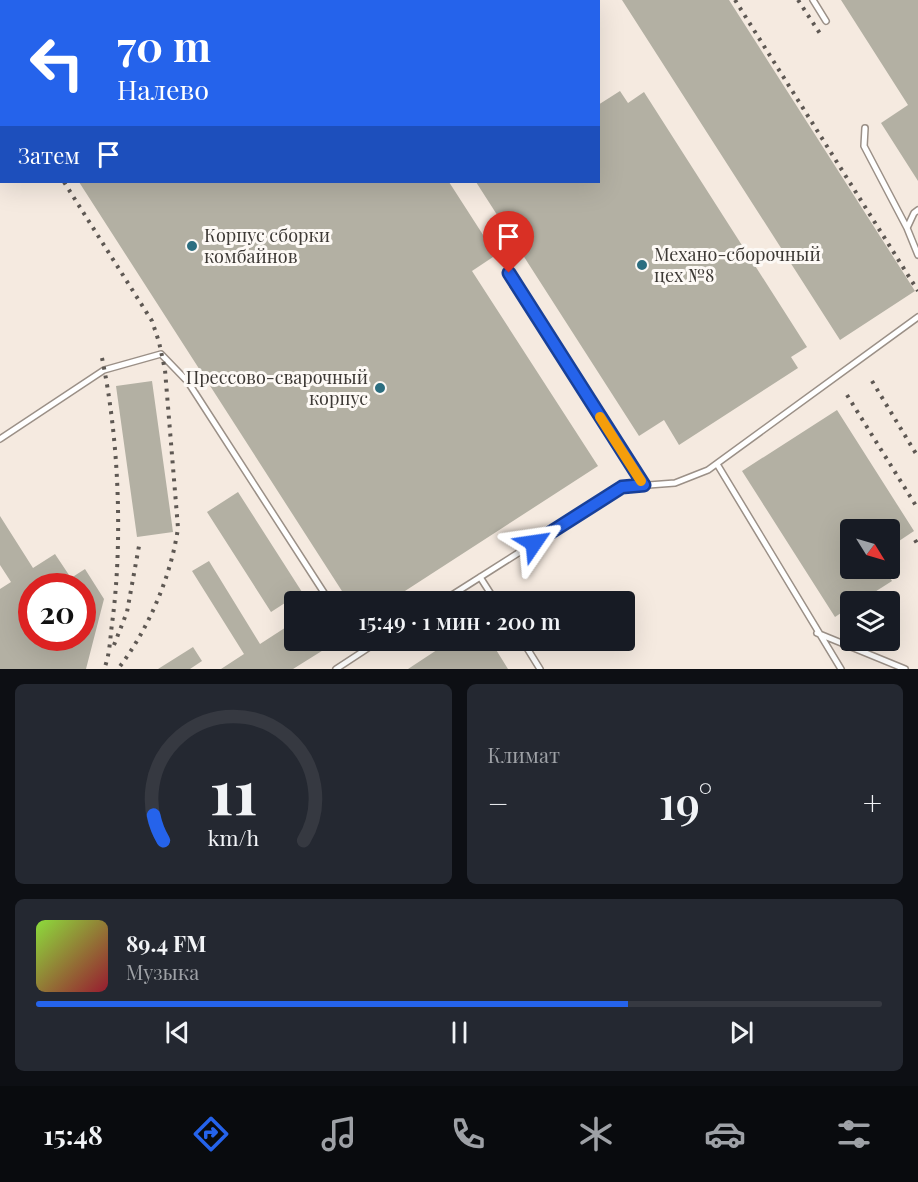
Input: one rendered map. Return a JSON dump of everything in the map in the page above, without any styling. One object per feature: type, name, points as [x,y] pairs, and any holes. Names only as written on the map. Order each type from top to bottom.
[{"type":"lane","points":[[813,0],[826,21]]},
{"type":"lane","points":[[865,128],[864,146],[907,228],[918,255]]},
{"type":"lane","points":[[907,228],[914,213],[918,210]]},
{"type":"lane","points":[[509,273],[644,485]]},
{"type":"lane","points":[[458,591],[622,487],[675,483],[717,464],[918,317]]},
{"type":"lane","points":[[0,439],[104,370],[161,354],[188,382],[323,591]]},
{"type":"lane","points":[[717,464],[817,633],[841,669]]},
{"type":"lane","points":[[480,577],[489,591]]},
{"type":"lane","points":[[817,633],[905,669]]},
{"type":"lane","points":[[529,651],[540,669]]},
{"type":"lane","points":[[336,669],[362,652]]},
{"type":"building","points":[[622,0],[729,0],[915,291],[840,340]]},
{"type":"building","points":[[841,0],[918,0],[918,181],[881,123],[908,105]]},
{"type":"building","name":"Механо-сборочный цех №8","points":[[620,91],[628,103],[644,92],[807,347],[791,357],[798,368],[679,445],[664,420],[639,436],[477,183],[600,183],[600,104]]},
{"type":"building","name":"Прессово-сварочный корпус","points":[[80,183],[450,183],[496,255],[472,271],[598,466],[405,591],[342,591]]},
{"type":"building","points":[[152,381],[173,532],[137,537],[116,386]]},
{"type":"building","points":[[837,410],[914,531],[900,540],[900,519],[840,519],[840,579],[891,579],[892,581],[876,591],[840,591],[840,614],[835,617],[742,471]]},
{"type":"building","points":[[238,492],[301,591],[284,591],[284,604],[271,612],[207,512]]},
{"type":"building","points":[[0,516],[33,568],[55,554],[68,573],[18,573],[18,651],[91,651],[86,669],[0,669],[0,589],[11,582],[0,565]]},
{"type":"building","points":[[209,561],[260,644],[284,628],[284,651],[322,651],[293,669],[221,669],[244,654],[192,571]]},
{"type":"building","points":[[96,586],[104,599],[96,630]]},
{"type":"building","points":[[193,647],[202,661],[190,669],[158,669]]},
{"type":"building","points":[[435,651],[497,651],[508,669],[408,669]]},
{"type":"railway","points":[[735,0],[918,291]]},
{"type":"railway","points":[[798,0],[821,35]]},
{"type":"railway","points":[[65,183],[152,321],[165,370],[178,528],[170,565],[157,602],[139,637],[118,669]]},
{"type":"railway","points":[[102,358],[112,422],[118,491],[115,592],[109,652],[104,669]]},
{"type":"railway","points":[[872,381],[918,457]]},
{"type":"railway","points":[[847,395],[918,509]]},
{"type":"railway","points":[[915,540],[918,545]]},
{"type":"railway","points":[[114,645],[127,612],[139,546]]},
{"type":"slow traffic","points":[[600,417],[641,481]]},
{"type":"place","name":"Корпус сборки комбайнов","points":[[192,246]]},
{"type":"place","name":"Механо-сборочный цех №8","points":[[642,265]]},
{"type":"place","name":"Прессово-сварочный корпус","points":[[380,388]]},
{"type":"route","points":[[509,273],[644,485],[622,487],[534,543]]}]
